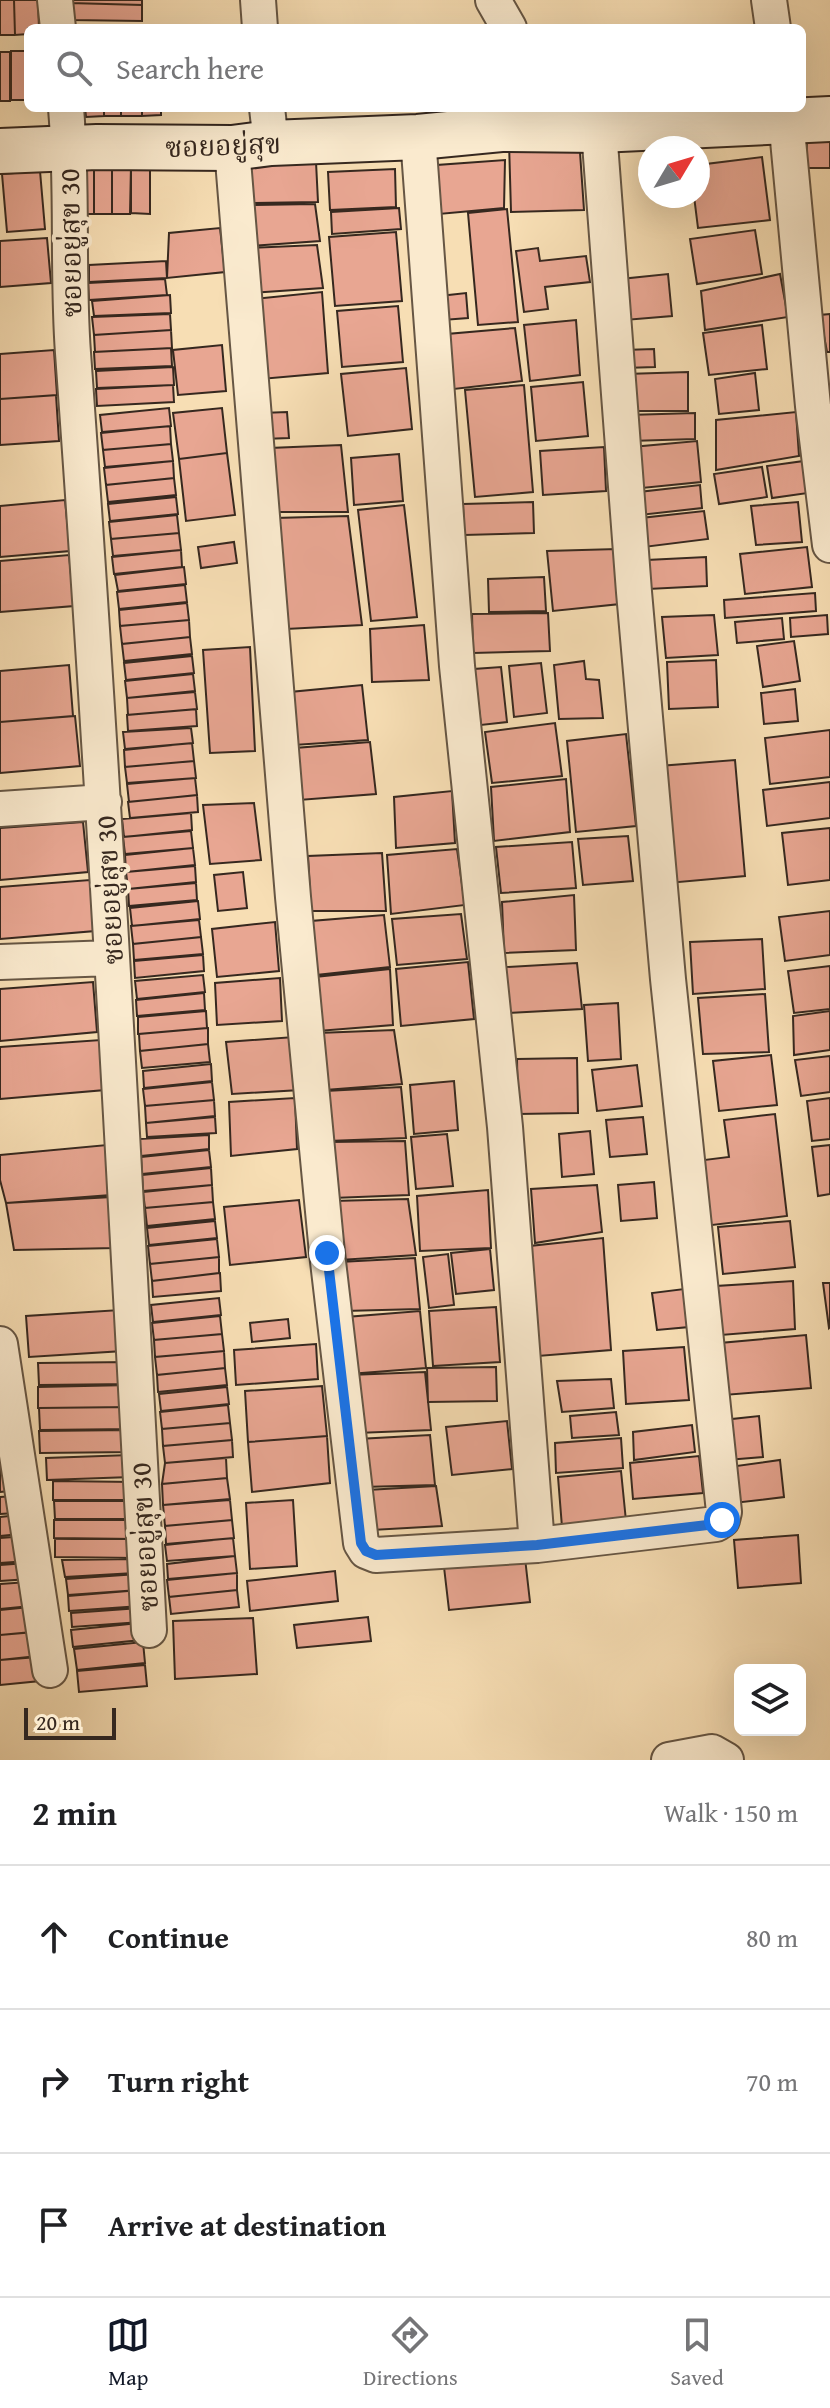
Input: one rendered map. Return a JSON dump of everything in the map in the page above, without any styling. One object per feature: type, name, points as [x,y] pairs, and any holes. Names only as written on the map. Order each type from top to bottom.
[{"type":"street","points":[[55,0],[58,24]]},
{"type":"street","points":[[258,0],[260,24]]},
{"type":"street","points":[[493,0],[507,24]]},
{"type":"street","points":[[769,0],[772,24]]},
{"type":"street","points":[[801,116],[813,406],[830,545]]},
{"type":"street","name":"ซอยอยู่สุข","points":[[0,151],[68,128],[418,137],[504,118],[599,130],[801,116]]},
{"type":"street","name":"ซอยอยู่สุข 30","points":[[68,128],[68,290],[104,802],[149,1630]]},
{"type":"street","points":[[257,133],[294,913],[327,1253],[361,1543],[366,1551],[376,1555],[537,1545],[716,1524],[722,1520],[724,1512],[656,840],[599,130]]},
{"type":"street","points":[[418,137],[456,651],[505,1127],[537,1545]]},
{"type":"street","points":[[0,809],[104,802]]},
{"type":"street","points":[[0,962],[112,958]]},
{"type":"street","points":[[0,1344],[50,1670]]},
{"type":"street","points":[[669,1760],[712,1752],[726,1760]]},
{"type":"building","points":[[0,0],[14,0],[15,35],[0,35]]},
{"type":"building","points":[[14,0],[38,0],[39,24],[24,24],[24,34],[15,35]]},
{"type":"building","points":[[70,0],[142,0],[142,5],[70,3]]},
{"type":"building","points":[[70,3],[142,5],[142,21],[70,20]]},
{"type":"building","points":[[11,51],[24,51],[24,100],[11,100]]},
{"type":"building","points":[[0,52],[10,52],[10,101],[0,101]]},
{"type":"building","points":[[85,112],[104,112],[104,116],[86,117]]},
{"type":"building","points":[[104,112],[121,112],[121,116],[104,116]]},
{"type":"building","points":[[121,112],[142,112],[142,116],[121,116]]},
{"type":"building","points":[[142,112],[161,112],[161,115],[142,116]]},
{"type":"building","points":[[579,138],[584,210],[511,212],[509,142]]},
{"type":"building","points":[[807,142],[830,142],[830,168],[806,168]]},
{"type":"building","points":[[762,157],[770,220],[698,228],[696,208],[710,208],[710,164]]},
{"type":"building","points":[[505,160],[504,208],[439,214],[437,165]]},
{"type":"building","points":[[245,161],[316,162],[318,202],[245,203]]},
{"type":"building","points":[[94,164],[94,214],[77,214],[77,165]]},
{"type":"building","points":[[94,164],[112,165],[112,214],[94,214]]},
{"type":"building","points":[[131,164],[150,164],[150,214],[131,213]]},
{"type":"building","points":[[112,165],[131,165],[130,214],[112,214]]},
{"type":"building","points":[[395,169],[396,207],[330,210],[328,172]]},
{"type":"building","points":[[40,171],[45,229],[7,232],[2,174]]},
{"type":"building","points":[[315,204],[320,241],[251,246],[247,205]]},
{"type":"building","points":[[399,208],[401,229],[332,234],[331,212]]},
{"type":"building","points":[[507,209],[518,322],[478,325],[468,213]]},
{"type":"building","points":[[220,228],[225,272],[167,278],[169,233]]},
{"type":"building","points":[[755,230],[762,274],[697,284],[690,239]]},
{"type":"building","points":[[396,232],[402,301],[335,306],[329,237]]},
{"type":"building","points":[[47,238],[51,283],[0,287],[0,241]]},
{"type":"building","points":[[317,245],[323,288],[251,293],[248,248]]},
{"type":"building","points":[[538,248],[540,261],[586,256],[590,282],[545,287],[548,309],[524,312],[516,251]]},
{"type":"building","points":[[166,261],[167,278],[89,282],[89,265]]},
{"type":"building","points":[[668,274],[672,316],[625,320],[621,279]]},
{"type":"building","points":[[780,274],[788,317],[705,330],[701,291]]},
{"type":"building","points":[[165,279],[167,295],[89,300],[88,283]]},
{"type":"building","points":[[322,292],[328,373],[261,379],[254,299]]},
{"type":"building","points":[[466,293],[468,318],[443,320],[440,296]]},
{"type":"building","points":[[170,295],[171,313],[94,316],[92,301]]},
{"type":"building","points":[[398,306],[403,362],[342,367],[337,311]]},
{"type":"building","points":[[170,314],[171,330],[94,335],[92,317]]},
{"type":"building","points":[[830,314],[830,352],[827,352],[820,315]]},
{"type":"building","points":[[576,320],[580,375],[530,381],[524,325]]},
{"type":"building","points":[[762,325],[767,369],[709,375],[703,333]]},
{"type":"building","points":[[515,328],[522,381],[454,389],[447,334]]},
{"type":"building","points":[[171,330],[172,348],[95,352],[94,335]]},
{"type":"building","points":[[222,345],[226,391],[178,395],[173,350]]},
{"type":"building","points":[[171,348],[172,366],[95,369],[94,352]]},
{"type":"building","points":[[654,349],[655,367],[624,368],[624,350]]},
{"type":"building","points":[[54,350],[57,395],[0,399],[0,354]]},
{"type":"building","points":[[173,367],[174,385],[97,388],[96,371]]},
{"type":"building","points":[[406,368],[412,429],[348,436],[341,374]]},
{"type":"building","points":[[688,372],[688,411],[628,411],[626,374]]},
{"type":"building","points":[[755,373],[759,410],[719,414],[715,379]]},
{"type":"building","points":[[583,382],[588,436],[536,441],[531,387]]},
{"type":"building","points":[[173,385],[174,402],[97,406],[96,389]]},
{"type":"building","points":[[524,385],[533,492],[475,497],[465,390]]},
{"type":"building","points":[[56,395],[59,441],[0,445],[0,399]]},
{"type":"building","points":[[169,408],[171,426],[102,432],[100,415]]},
{"type":"building","points":[[222,408],[227,453],[179,459],[173,413]]},
{"type":"building","points":[[287,412],[289,438],[263,439],[262,413]]},
{"type":"building","points":[[796,412],[799,456],[716,470],[716,420]]},
{"type":"building","points":[[695,413],[695,439],[630,441],[628,415]]},
{"type":"building","points":[[170,426],[171,444],[103,450],[101,433]]},
{"type":"building","points":[[697,441],[701,482],[632,489],[632,447]]},
{"type":"building","points":[[171,444],[173,461],[105,467],[103,450]]},
{"type":"building","points":[[341,445],[348,512],[273,512],[270,448]]},
{"type":"building","points":[[604,447],[606,491],[543,495],[540,451]]},
{"type":"building","points":[[227,453],[235,515],[186,521],[179,459]]},
{"type":"building","points":[[399,454],[403,501],[354,505],[351,458]]},
{"type":"building","points":[[173,461],[174,478],[106,485],[104,468]]},
{"type":"building","points":[[804,461],[808,493],[772,498],[767,466]]},
{"type":"building","points":[[762,467],[767,497],[719,504],[714,474]]},
{"type":"building","points":[[174,478],[176,495],[108,502],[106,485]]},
{"type":"building","points":[[700,485],[702,508],[640,515],[639,492]]},
{"type":"building","points":[[176,497],[178,514],[110,521],[108,504]]},
{"type":"building","points":[[65,500],[70,551],[0,557],[0,506]]},
{"type":"building","points":[[533,502],[534,533],[464,535],[463,504]]},
{"type":"building","points":[[798,502],[802,542],[756,545],[751,506]]},
{"type":"building","points":[[404,505],[417,617],[371,621],[358,510]]},
{"type":"building","points":[[704,511],[708,539],[644,547],[641,518]]},
{"type":"building","points":[[177,515],[179,533],[111,539],[109,522]]},
{"type":"building","points":[[348,516],[362,625],[286,629],[275,518]]},
{"type":"building","points":[[179,533],[181,550],[113,556],[111,539]]},
{"type":"building","points":[[234,542],[237,563],[201,568],[198,547]]},
{"type":"building","points":[[807,547],[812,587],[745,594],[740,554]]},
{"type":"building","points":[[617,549],[620,604],[553,611],[547,551]]},
{"type":"building","points":[[181,550],[182,567],[114,574],[112,557]]},
{"type":"building","points":[[69,555],[74,606],[0,612],[0,561]]},
{"type":"building","points":[[706,557],[707,586],[648,589],[647,560]]},
{"type":"building","points":[[184,567],[186,584],[118,591],[115,575]]},
{"type":"building","points":[[544,577],[546,611],[489,612],[488,579]]},
{"type":"building","points":[[185,585],[187,602],[119,609],[117,592]]},
{"type":"building","points":[[815,593],[816,611],[725,618],[724,600]]},
{"type":"building","points":[[187,603],[189,620],[120,626],[119,610]]},
{"type":"building","points":[[548,613],[550,651],[473,653],[472,614]]},
{"type":"building","points":[[714,615],[718,655],[666,658],[662,617]]},
{"type":"building","points":[[827,615],[828,634],[791,637],[790,618]]},
{"type":"building","points":[[782,618],[784,639],[737,643],[735,622]]},
{"type":"building","points":[[189,620],[190,637],[122,644],[120,626]]},
{"type":"building","points":[[424,625],[429,680],[372,682],[370,629]]},
{"type":"building","points":[[190,637],[192,654],[124,661],[122,644]]},
{"type":"building","points":[[794,641],[800,681],[763,687],[757,646]]},
{"type":"building","points":[[250,647],[255,751],[210,753],[203,650]]},
{"type":"building","points":[[192,656],[194,673],[126,680],[124,663]]},
{"type":"building","points":[[716,660],[718,707],[669,709],[667,662]]},
{"type":"building","points":[[584,661],[586,679],[599,680],[603,718],[559,719],[554,665]]},
{"type":"building","points":[[541,663],[547,713],[514,717],[509,666]]},
{"type":"building","points":[[69,665],[73,716],[0,722],[0,671]]},
{"type":"building","points":[[501,667],[507,722],[481,725],[474,669]]},
{"type":"building","points":[[193,674],[195,691],[127,698],[125,681]]},
{"type":"building","points":[[362,685],[368,740],[294,745],[290,692]]},
{"type":"building","points":[[795,689],[798,721],[764,724],[761,693]]},
{"type":"building","points":[[195,692],[197,709],[128,715],[127,698]]},
{"type":"building","points":[[196,709],[197,726],[128,731],[127,715]]},
{"type":"building","points":[[75,716],[80,766],[0,773],[0,722]]},
{"type":"building","points":[[555,723],[562,776],[492,783],[485,732]]},
{"type":"building","points":[[191,728],[193,743],[125,749],[123,732]]},
{"type":"building","points":[[830,730],[830,777],[770,784],[765,738]]},
{"type":"building","points":[[626,734],[636,826],[576,832],[567,741]]},
{"type":"building","points":[[370,742],[376,794],[299,800],[295,748]]},
{"type":"building","points":[[192,743],[194,761],[125,767],[124,750]]},
{"type":"building","points":[[735,760],[745,876],[668,883],[659,766]]},
{"type":"building","points":[[194,761],[196,778],[127,783],[125,767]]},
{"type":"building","points":[[195,778],[197,795],[129,802],[127,784]]},
{"type":"building","points":[[566,779],[570,832],[494,841],[491,787]]},
{"type":"building","points":[[830,782],[830,818],[767,826],[763,790]]},
{"type":"building","points":[[452,791],[455,843],[396,848],[394,797]]},
{"type":"building","points":[[197,795],[198,812],[130,818],[128,802]]},
{"type":"building","points":[[254,803],[261,860],[210,864],[203,805]]},
{"type":"building","points":[[191,813],[192,830],[124,837],[122,819]]},
{"type":"building","points":[[83,822],[88,872],[0,880],[0,828]]},
{"type":"building","points":[[830,828],[830,880],[788,885],[782,833]]},
{"type":"building","points":[[191,831],[193,848],[125,854],[123,837]]},
{"type":"building","points":[[628,836],[633,881],[583,885],[578,839]]},
{"type":"building","points":[[572,842],[576,888],[501,893],[496,847]]},
{"type":"building","points":[[193,848],[195,865],[126,872],[125,855]]},
{"type":"building","points":[[457,849],[465,905],[391,914],[387,855]]},
{"type":"building","points":[[382,853],[386,911],[311,911],[308,856]]},
{"type":"building","points":[[195,866],[196,882],[128,889],[126,872]]},
{"type":"building","points":[[243,872],[247,908],[218,911],[214,875]]},
{"type":"building","points":[[90,880],[95,931],[0,939],[0,887]]},
{"type":"building","points":[[196,883],[197,900],[129,906],[128,889]]},
{"type":"building","points":[[574,895],[576,950],[504,953],[502,902]]},
{"type":"building","points":[[198,901],[200,919],[132,926],[130,908]]},
{"type":"building","points":[[830,911],[830,955],[785,961],[779,917]]},
{"type":"building","points":[[461,914],[467,959],[397,965],[392,919]]},
{"type":"building","points":[[384,915],[390,967],[316,975],[311,921]]},
{"type":"building","points":[[199,920],[201,937],[133,944],[131,926]]},
{"type":"building","points":[[275,922],[279,971],[217,977],[212,929]]},
{"type":"building","points":[[201,937],[203,954],[134,960],[133,944]]},
{"type":"building","points":[[762,939],[765,989],[693,994],[690,942]]},
{"type":"building","points":[[203,955],[204,971],[135,978],[134,961]]},
{"type":"building","points":[[468,962],[474,1019],[401,1026],[396,969]]},
{"type":"building","points":[[577,963],[582,1009],[506,1013],[506,967]]},
{"type":"building","points":[[830,966],[830,1009],[794,1013],[788,971]]},
{"type":"building","points":[[390,969],[393,1025],[318,1031],[315,977]]},
{"type":"building","points":[[203,975],[205,992],[137,999],[135,981]]},
{"type":"building","points":[[280,978],[282,1021],[217,1025],[215,983]]},
{"type":"building","points":[[93,982],[97,1032],[0,1041],[0,989]]},
{"type":"building","points":[[204,993],[205,1010],[137,1016],[136,1000]]},
{"type":"building","points":[[765,994],[769,1052],[703,1054],[698,998]]},
{"type":"building","points":[[618,1003],[621,1059],[588,1061],[584,1005]]},
{"type":"building","points":[[206,1011],[207,1028],[138,1034],[138,1017]]},
{"type":"building","points":[[830,1011],[830,1050],[794,1055],[793,1016]]},
{"type":"building","points":[[208,1028],[208,1044],[140,1051],[139,1034]]},
{"type":"building","points":[[394,1030],[402,1084],[325,1090],[318,1033]]},
{"type":"building","points":[[294,1037],[300,1090],[232,1094],[226,1042]]},
{"type":"building","points":[[101,1040],[105,1090],[0,1099],[0,1047]]},
{"type":"building","points":[[208,1044],[210,1062],[142,1068],[140,1051]]},
{"type":"building","points":[[771,1055],[777,1105],[719,1111],[713,1061]]},
{"type":"building","points":[[830,1056],[830,1092],[801,1096],[795,1060]]},
{"type":"building","points":[[577,1058],[578,1113],[518,1114],[517,1059]]},
{"type":"building","points":[[211,1064],[212,1081],[144,1088],[143,1071]]},
{"type":"building","points":[[637,1065],[642,1106],[597,1111],[592,1070]]},
{"type":"building","points":[[454,1081],[458,1130],[414,1134],[410,1085]]},
{"type":"building","points":[[212,1082],[214,1100],[145,1106],[143,1089]]},
{"type":"building","points":[[401,1087],[406,1138],[328,1141],[325,1091]]},
{"type":"building","points":[[295,1098],[297,1149],[231,1156],[229,1102]]},
{"type":"building","points":[[830,1098],[830,1139],[812,1141],[807,1101]]},
{"type":"building","points":[[214,1100],[215,1116],[146,1123],[145,1106]]},
{"type":"building","points":[[775,1114],[787,1216],[704,1226],[696,1161],[729,1157],[724,1120]]},
{"type":"building","points":[[215,1117],[216,1133],[147,1137],[146,1123]]},
{"type":"building","points":[[643,1117],[647,1154],[610,1157],[606,1120]]},
{"type":"building","points":[[590,1131],[594,1174],[562,1177],[559,1134]]},
{"type":"building","points":[[447,1134],[453,1186],[416,1189],[411,1137]]},
{"type":"building","points":[[209,1135],[209,1149],[141,1156],[139,1139]]},
{"type":"building","points":[[405,1141],[409,1195],[333,1198],[329,1142]]},
{"type":"building","points":[[107,1145],[111,1195],[6,1203],[0,1180],[0,1155]]},
{"type":"building","points":[[830,1145],[830,1194],[818,1196],[812,1147]]},
{"type":"building","points":[[209,1150],[211,1167],[142,1174],[141,1157]]},
{"type":"building","points":[[211,1168],[212,1185],[143,1191],[142,1175]]},
{"type":"building","points":[[654,1182],[657,1218],[621,1221],[618,1185]]},
{"type":"building","points":[[212,1185],[213,1202],[145,1208],[143,1192]]},
{"type":"building","points":[[597,1185],[602,1232],[535,1243],[531,1189]]},
{"type":"building","points":[[488,1190],[491,1248],[420,1251],[417,1196]]},
{"type":"building","points":[[112,1197],[116,1248],[14,1250],[6,1203]]},
{"type":"building","points":[[408,1199],[416,1255],[340,1260],[333,1201]]},
{"type":"building","points":[[299,1200],[306,1257],[230,1265],[224,1207]]},
{"type":"building","points":[[213,1202],[215,1219],[147,1226],[145,1208]]},
{"type":"building","points":[[215,1221],[217,1238],[149,1245],[147,1228]]},
{"type":"building","points":[[790,1221],[795,1267],[723,1274],[718,1227]]},
{"type":"building","points":[[603,1238],[611,1350],[538,1356],[530,1246]]},
{"type":"building","points":[[217,1239],[219,1257],[150,1264],[148,1246]]},
{"type":"building","points":[[490,1249],[494,1290],[456,1294],[451,1253]]},
{"type":"building","points":[[448,1254],[454,1305],[429,1308],[423,1257]]},
{"type":"building","points":[[219,1257],[219,1273],[152,1281],[150,1264]]},
{"type":"building","points":[[415,1258],[420,1309],[344,1311],[339,1262]]},
{"type":"building","points":[[220,1273],[221,1291],[153,1297],[152,1281]]},
{"type":"building","points":[[793,1281],[795,1329],[721,1335],[716,1286]]},
{"type":"building","points":[[823,1283],[830,1283],[829,1328]]},
{"type":"building","points":[[684,1289],[689,1327],[657,1330],[652,1293]]},
{"type":"building","points":[[219,1298],[221,1315],[153,1322],[151,1305]]},
{"type":"building","points":[[496,1307],[500,1362],[433,1366],[429,1311]]},
{"type":"building","points":[[120,1310],[123,1351],[29,1357],[26,1316]]},
{"type":"building","points":[[420,1311],[426,1368],[349,1374],[346,1317]]},
{"type":"building","points":[[220,1316],[222,1334],[154,1340],[152,1323]]},
{"type":"building","points":[[288,1319],[290,1338],[252,1342],[250,1323]]},
{"type":"building","points":[[222,1334],[224,1351],[155,1357],[154,1340]]},
{"type":"building","points":[[806,1335],[811,1388],[724,1395],[720,1343]]},
{"type":"building","points":[[316,1344],[318,1379],[236,1385],[234,1350]]},
{"type":"building","points":[[684,1347],[689,1400],[626,1404],[623,1351]]},
{"type":"building","points":[[224,1351],[225,1368],[157,1375],[155,1357]]},
{"type":"building","points":[[130,1362],[131,1384],[39,1385],[38,1363]]},
{"type":"building","points":[[496,1367],[497,1401],[428,1402],[427,1368]]},
{"type":"building","points":[[225,1368],[227,1385],[158,1392],[157,1375]]},
{"type":"building","points":[[425,1372],[431,1430],[357,1433],[349,1375]]},
{"type":"building","points":[[611,1379],[614,1408],[562,1412],[557,1381]]},
{"type":"building","points":[[130,1385],[130,1407],[38,1408],[38,1387]]},
{"type":"building","points":[[322,1386],[327,1436],[248,1442],[245,1391]]},
{"type":"building","points":[[227,1387],[229,1404],[161,1411],[159,1394]]},
{"type":"building","points":[[228,1405],[230,1423],[162,1429],[160,1412]]},
{"type":"building","points":[[132,1407],[132,1429],[40,1430],[39,1408]]},
{"type":"building","points":[[616,1412],[619,1435],[572,1438],[570,1416]]},
{"type":"building","points":[[759,1416],[763,1457],[727,1460],[723,1420]]},
{"type":"building","points":[[507,1421],[512,1469],[452,1475],[446,1427]]},
{"type":"building","points":[[230,1423],[232,1440],[163,1446],[162,1429]]},
{"type":"building","points":[[692,1425],[695,1452],[634,1460],[633,1432]]},
{"type":"building","points":[[131,1430],[132,1452],[40,1453],[39,1431]]},
{"type":"building","points":[[430,1435],[435,1485],[363,1487],[358,1439]]},
{"type":"building","points":[[327,1436],[330,1483],[252,1492],[248,1442]]},
{"type":"building","points":[[621,1438],[623,1468],[556,1473],[555,1443]]},
{"type":"building","points":[[232,1440],[233,1457],[165,1463],[163,1446]]},
{"type":"building","points":[[130,1455],[131,1477],[47,1480],[46,1458]]},
{"type":"building","points":[[699,1456],[703,1493],[633,1499],[630,1463]]},
{"type":"building","points":[[226,1458],[227,1478],[162,1484],[165,1463]]},
{"type":"building","points":[[780,1460],[784,1497],[734,1503],[729,1467]]},
{"type":"building","points":[[7,1465],[9,1491],[0,1492],[0,1466]]},
{"type":"building","points":[[621,1471],[626,1521],[562,1527],[558,1477]]},
{"type":"building","points":[[227,1478],[230,1499],[163,1505],[162,1484]]},
{"type":"building","points":[[53,1481],[135,1482],[135,1500],[53,1500]]},
{"type":"building","points":[[436,1486],[442,1526],[372,1530],[367,1490]]},
{"type":"building","points":[[14,1496],[15,1513],[0,1514],[0,1497]]},
{"type":"building","points":[[230,1500],[232,1520],[165,1526],[163,1505]]},
{"type":"building","points":[[293,1500],[297,1566],[250,1569],[246,1503]]},
{"type":"building","points":[[54,1501],[136,1501],[136,1519],[55,1519]]},
{"type":"building","points":[[18,1515],[20,1534],[0,1536],[0,1517]]},
{"type":"building","points":[[54,1520],[135,1520],[135,1539],[54,1538]]},
{"type":"building","points":[[232,1520],[234,1538],[166,1544],[165,1526]]},
{"type":"building","points":[[798,1535],[801,1583],[738,1588],[734,1540]]},
{"type":"building","points":[[26,1536],[28,1561],[0,1563],[0,1538]]},
{"type":"building","points":[[233,1538],[235,1556],[167,1561],[165,1545]]},
{"type":"building","points":[[55,1539],[136,1539],[136,1558],[55,1557]]},
{"type":"building","points":[[235,1556],[237,1573],[168,1579],[167,1564]]},
{"type":"building","points":[[525,1558],[530,1602],[449,1610],[444,1567]]},
{"type":"building","points":[[136,1559],[135,1573],[65,1577],[62,1560]]},
{"type":"building","points":[[27,1563],[29,1579],[0,1581],[0,1565]]},
{"type":"building","points":[[335,1571],[338,1601],[250,1611],[247,1581]]},
{"type":"building","points":[[237,1573],[237,1590],[169,1597],[167,1580]]},
{"type":"building","points":[[138,1574],[139,1590],[68,1595],[66,1579]]},
{"type":"building","points":[[28,1582],[31,1606],[0,1609],[0,1584]]},
{"type":"building","points":[[140,1590],[141,1606],[69,1611],[68,1596]]},
{"type":"building","points":[[237,1590],[239,1607],[171,1614],[169,1597]]},
{"type":"building","points":[[30,1607],[32,1632],[0,1635],[0,1610]]},
{"type":"building","points":[[140,1608],[141,1622],[72,1627],[71,1613]]},
{"type":"building","points":[[368,1617],[371,1641],[297,1648],[294,1625]]},
{"type":"building","points":[[253,1618],[257,1674],[175,1679],[173,1621]]},
{"type":"building","points":[[139,1623],[141,1640],[73,1647],[71,1630]]},
{"type":"building","points":[[35,1632],[38,1656],[0,1660],[0,1635]]},
{"type":"building","points":[[143,1642],[145,1663],[77,1670],[74,1649]]},
{"type":"building","points":[[38,1657],[40,1681],[0,1685],[0,1660]]},
{"type":"building","points":[[145,1665],[147,1686],[79,1692],[77,1671]]},
{"type":"route","points":[[327,1253],[361,1543],[366,1551],[376,1555],[537,1545],[716,1524],[722,1520]]}]
